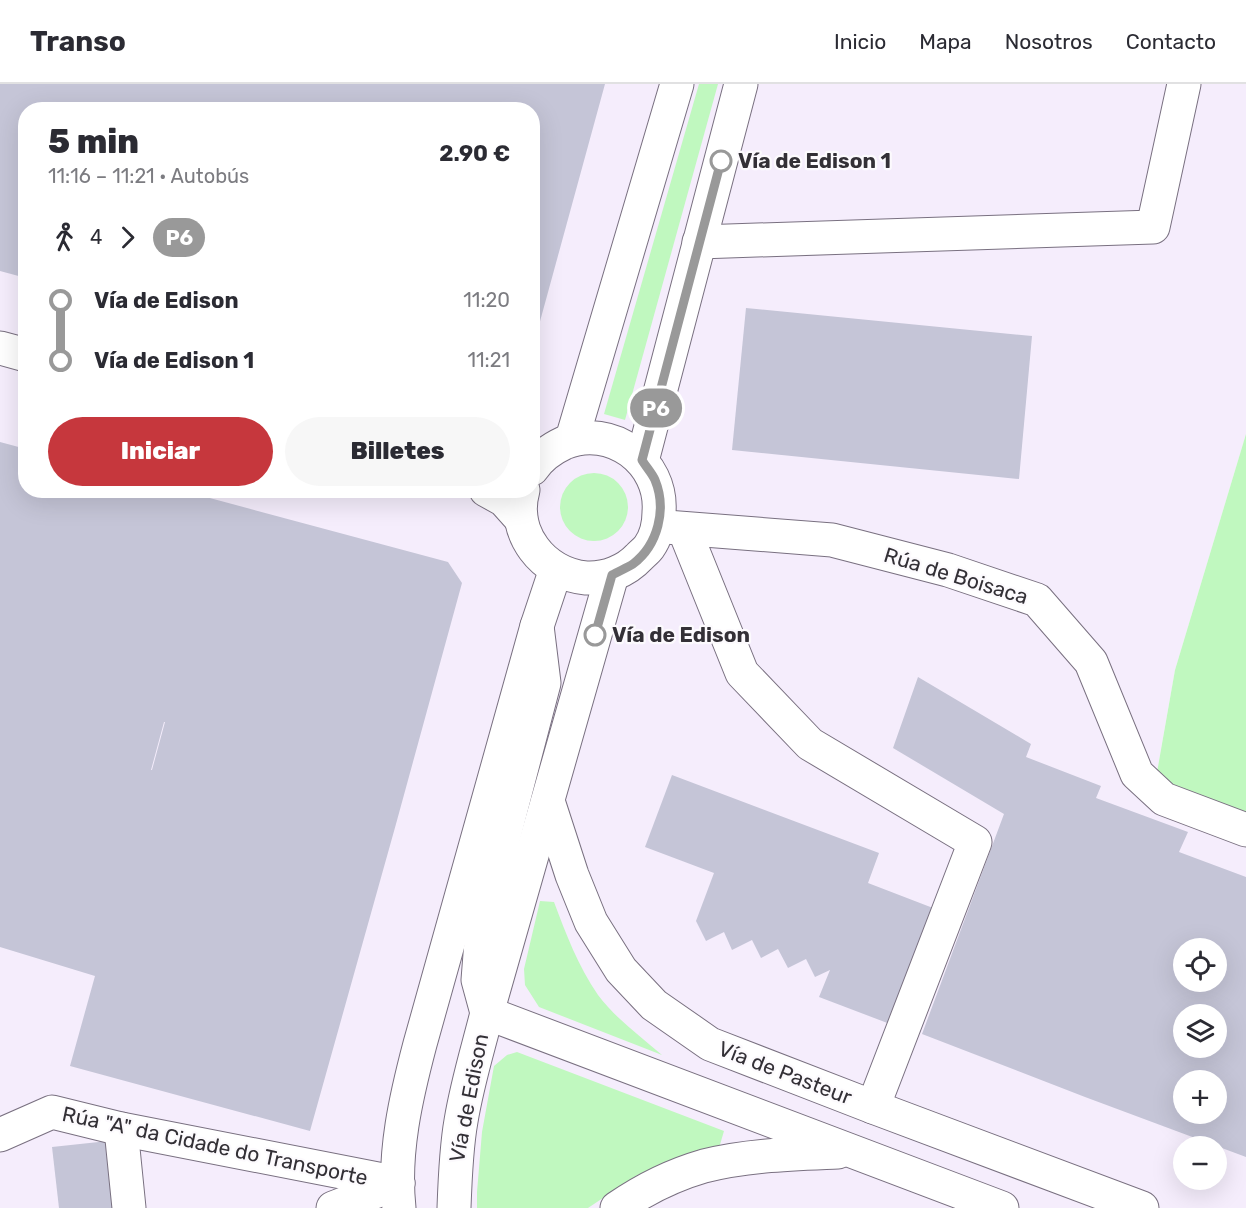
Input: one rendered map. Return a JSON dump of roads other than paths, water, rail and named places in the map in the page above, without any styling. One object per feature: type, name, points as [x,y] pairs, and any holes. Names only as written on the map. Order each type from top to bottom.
[{"type":"street","points":[[572,440],[677,84]]},
{"type":"street","points":[[642,460],[741,84]]},
{"type":"street","points":[[699,242],[1153,227],[1184,84]]},
{"type":"street","points":[[0,348],[18,353]]},
{"type":"street","points":[[540,459],[553,448],[572,440],[591,437],[610,440],[627,448],[642,460],[655,479],[660,502],[671,527],[742,672],[810,744],[975,842],[873,1107]]},
{"type":"street","points":[[500,498],[522,505],[527,539],[539,556],[556,569],[574,577],[593,578],[612,575],[633,564],[671,527]]},
{"type":"street","name":"Rúa de Boisaca","points":[[671,527],[832,540],[948,570],[1037,600],[1092,662],[1137,774],[1164,799],[1246,830]]},
{"type":"street","points":[[333,1208],[398,1196],[399,1158],[406,1103],[420,1044],[537,626],[556,569]]},
{"type":"street","name":"Vía de Edison","points":[[454,1208],[455,1172],[461,1121],[487,1013],[612,575]]},
{"type":"street","points":[[537,626],[544,683],[483,916],[478,980],[487,1013],[1002,1208]]},
{"type":"street","name":"Vía de Pasteur","points":[[548,801],[572,876],[591,922],[621,970],[654,1005],[710,1044],[1142,1208]]},
{"type":"street","name":"Rúa \"A\" da Cidade do Transporte","points":[[0,1135],[52,1112],[398,1196]]},
{"type":"street","points":[[121,1129],[129,1208]]},
{"type":"street","points":[[616,1208],[664,1181],[703,1167],[744,1158],[852,1151]]},
{"type":"place","name":"Vía de Edison 1","points":[[721,161]]},
{"type":"place","name":"Vía de Edison","points":[[595,635]]}]
